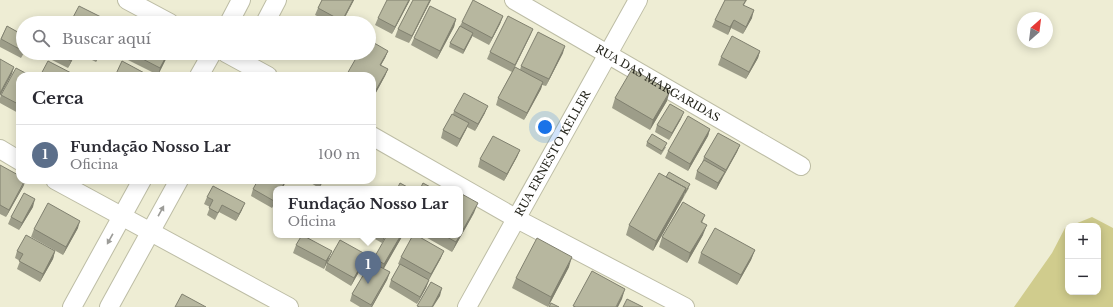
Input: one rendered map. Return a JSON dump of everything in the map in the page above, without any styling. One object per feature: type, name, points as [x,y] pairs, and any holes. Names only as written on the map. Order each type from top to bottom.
[{"type":"street","points":[[127,0],[157,16]]},
{"type":"street","points":[[233,16],[241,0]]},
{"type":"street","points":[[269,16],[277,0]]},
{"type":"street","name":"RUA DAS MARGARIDAS","points":[[514,0],[801,166]]},
{"type":"street","name":"RUA ERNESTO KELLER","points":[[467,307],[638,0]]},
{"type":"street","points":[[201,72],[208,60]]},
{"type":"street","points":[[243,64],[260,72]]},
{"type":"street","points":[[376,138],[459,186]]},
{"type":"street","points":[[0,150],[16,159]]},
{"type":"street","points":[[62,184],[289,307]]},
{"type":"street","points":[[72,307],[140,184]]},
{"type":"street","points":[[109,307],[177,184]]},
{"type":"street","points":[[463,188],[517,219],[685,307]]},
{"type":"shaded area","points":[[1092,217],[1113,228],[1113,307],[1014,307],[1052,253],[1065,228],[1065,295],[1101,295],[1101,223],[1077,223]]},
{"type":"building","points":[[322,0],[353,0],[345,16],[333,16],[318,8]]},
{"type":"building","points":[[387,0],[409,0],[395,27],[378,18]]},
{"type":"building","points":[[413,0],[430,0],[412,36],[398,29]]},
{"type":"building","points":[[473,0],[503,16],[492,38],[462,22]]},
{"type":"building","points":[[725,0],[746,0],[743,5],[754,10],[746,27],[734,20],[730,27],[715,20]]},
{"type":"building","points":[[79,6],[99,16],[74,16]]},
{"type":"building","points":[[430,6],[456,19],[440,51],[414,38]]},
{"type":"building","points":[[508,16],[533,29],[515,65],[490,52]]},
{"type":"building","points":[[7,26],[16,31],[16,47],[1,39]]},
{"type":"building","points":[[460,26],[473,33],[464,50],[450,43]]},
{"type":"building","points":[[538,32],[565,46],[549,79],[521,66]]},
{"type":"building","points":[[732,36],[760,51],[749,72],[721,57]]},
{"type":"building","points":[[376,44],[388,51],[380,65],[388,69],[376,90],[376,72],[348,72],[355,60],[376,60]]},
{"type":"building","points":[[0,59],[14,67],[0,93]]},
{"type":"building","points":[[145,60],[164,60],[160,68]]},
{"type":"building","points":[[48,61],[69,72],[42,72]]},
{"type":"building","points":[[122,61],[143,72],[117,72]]},
{"type":"building","points":[[515,67],[543,82],[527,113],[498,98]]},
{"type":"building","points":[[16,68],[24,72],[16,72],[16,103],[1,95]]},
{"type":"building","points":[[632,69],[670,91],[653,120],[615,98]]},
{"type":"building","points":[[464,93],[488,106],[478,124],[454,111]]},
{"type":"building","points":[[670,104],[684,112],[672,133],[657,125]]},
{"type":"building","points":[[452,114],[469,123],[460,139],[443,130]]},
{"type":"building","points":[[688,116],[710,129],[690,164],[668,151]]},
{"type":"building","points":[[718,133],[740,145],[726,170],[704,157]]},
{"type":"building","points":[[652,134],[667,143],[662,151],[647,142]]},
{"type":"building","points":[[493,136],[520,150],[507,174],[480,159]]},
{"type":"building","points":[[704,160],[725,172],[718,183],[697,171]]},
{"type":"building","points":[[0,165],[16,174],[16,184],[23,184],[9,210],[0,205]]},
{"type":"building","points":[[669,172],[690,184],[685,193],[686,188],[666,177]]},
{"type":"building","points":[[659,173],[686,188],[656,241],[629,225]]},
{"type":"building","points":[[400,183],[406,186],[398,186]]},
{"type":"building","points":[[423,183],[428,186],[422,186]]},
{"type":"building","points":[[256,184],[284,184],[283,186],[273,186],[273,200],[253,189]]},
{"type":"building","points":[[213,186],[245,203],[239,214],[222,205],[218,213],[209,208],[213,200],[207,197]]},
{"type":"building","points":[[24,193],[35,199],[22,223],[11,217]]},
{"type":"building","points":[[463,195],[478,203],[463,230]]},
{"type":"building","points":[[683,202],[705,215],[701,222],[707,225],[690,253],[662,237]]},
{"type":"building","points":[[48,203],[80,221],[66,247],[34,229]]},
{"type":"building","points":[[715,228],[755,250],[741,275],[701,253]]},
{"type":"building","points":[[26,235],[55,251],[43,274],[19,261],[23,254],[17,251]]},
{"type":"building","points":[[300,238],[308,238],[332,251],[326,261],[296,245]]},
{"type":"building","points":[[385,238],[399,238],[384,264],[374,258]]},
{"type":"building","points":[[411,238],[421,238],[444,251],[431,274],[401,257]]},
{"type":"building","points":[[449,238],[458,238],[456,242]]},
{"type":"building","points":[[537,238],[572,257],[551,297],[516,278]]},
{"type":"building","points":[[340,240],[367,255],[354,278],[327,263]]},
{"type":"building","points":[[371,262],[390,272],[371,305],[352,294]]},
{"type":"building","points":[[400,264],[429,280],[420,297],[391,280]]},
{"type":"building","points":[[592,271],[625,289],[616,307],[573,306]]},
{"type":"building","points":[[431,282],[442,288],[432,307],[417,306]]},
{"type":"building","points":[[182,294],[206,307],[175,307]]},
{"type":"building","points":[[627,299],[643,307],[623,307]]},
{"type":"building","points":[[551,303],[559,307],[549,307]]},
{"type":"place","name":"Fundação Nosso Lar","points":[[368,284]]}]
